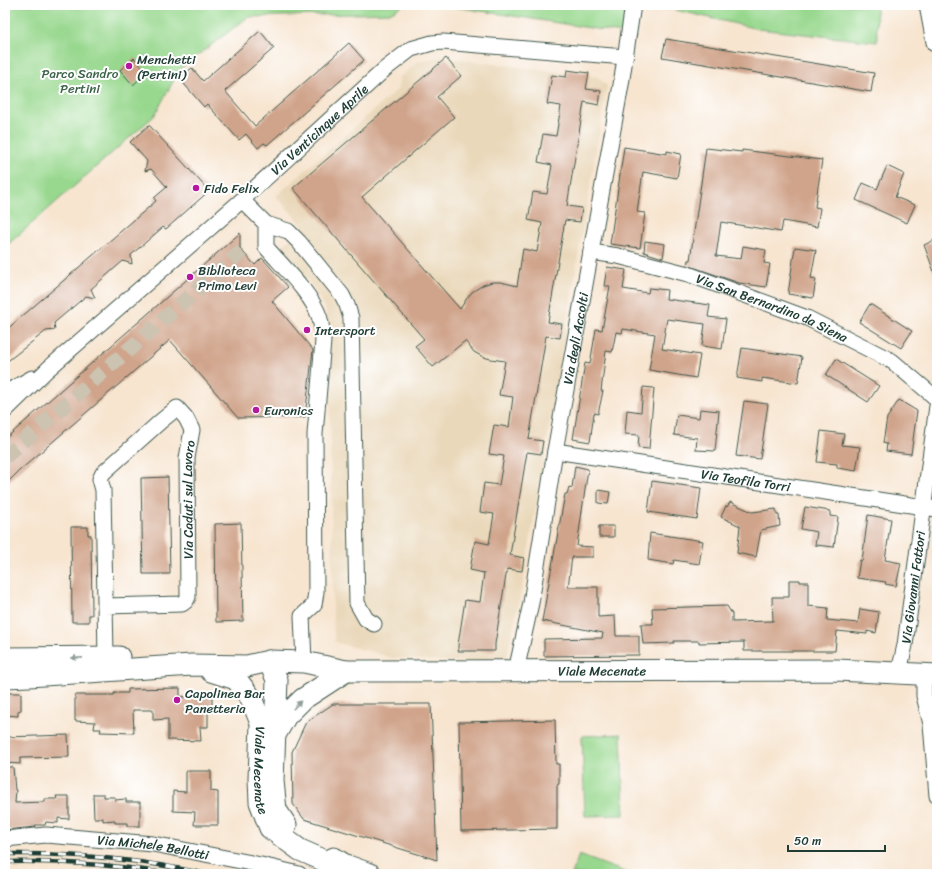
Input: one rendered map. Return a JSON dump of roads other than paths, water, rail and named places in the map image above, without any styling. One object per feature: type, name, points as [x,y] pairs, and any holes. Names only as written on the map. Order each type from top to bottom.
[{"type":"main road","points":[[930,5],[937,42]]},
{"type":"main road","name":"Viale Mecenate","points":[[5,658],[247,654],[269,661]]},
{"type":"main road","points":[[269,661],[277,680],[273,781],[276,810],[290,832],[302,843],[326,853],[345,865],[370,874]]},
{"type":"main road","points":[[259,789],[267,777],[269,661]]},
{"type":"main road","name":"Viale Mecenate","points":[[5,677],[192,665],[247,666],[269,661],[304,662],[346,671],[837,670],[930,674]]},
{"type":"main road","name":"Viale Mecenate","points":[[192,665],[236,679],[251,698],[261,723],[260,802],[270,828],[300,850],[323,860],[345,865]]},
{"type":"main road","points":[[274,736],[286,716],[303,698],[346,671]]},
{"type":"street","name":"Via degli Accolti","points":[[516,671],[531,603],[555,451],[633,5]]},
{"type":"street","name":"Via Venticinque Aprile","points":[[5,411],[48,369],[242,200],[385,68],[411,49],[432,43],[443,42],[625,57]]},
{"type":"street","points":[[242,200],[266,224],[288,231],[299,242],[342,295],[347,304],[351,318],[357,603],[366,619],[374,624]]},
{"type":"street","points":[[266,224],[266,247],[309,296],[319,316],[322,329],[323,341],[315,434],[316,592],[314,605],[302,616],[304,662]]},
{"type":"street","name":"Via San Bernardino da Siena","points":[[590,252],[618,256],[688,274],[807,318],[892,361],[937,400]]},
{"type":"street","name":"Via Venticinque Aprile","points":[[5,393],[48,369]]},
{"type":"street","name":"Via Giovanni Fattori","points":[[899,672],[930,508],[937,406]]},
{"type":"street","name":"Via Caduti sul Lavoro","points":[[105,606],[182,604],[186,602],[188,597],[187,458],[192,430],[186,418],[177,408],[128,449],[103,473],[100,479],[102,490],[106,657]]},
{"type":"street","name":"Via Teofila Torri","points":[[555,451],[930,508]]},
{"type":"street","points":[[930,674],[924,696],[931,724],[937,796]]},
{"type":"street","name":"Via Michele Bellotti","points":[[5,839],[46,835],[153,844],[299,874]]},
{"type":"tunnel","points":[[5,457],[242,251]]},
{"type":"railway","points":[[5,854],[106,858],[156,864],[206,874]]},
{"type":"railway","points":[[5,862],[89,864],[172,874]]},
{"type":"place","name":"Menchetti (Pertini)","points":[[129,66]]},
{"type":"place","name":"Fido Felix","points":[[196,188]]},
{"type":"place","name":"Biblioteca Primo Levi","points":[[190,277]]},
{"type":"place","name":"Intersport","points":[[307,330]]},
{"type":"place","name":"Euronics","points":[[256,410]]},
{"type":"place","name":"Capolinea Bar Panetteria","points":[[177,700]]},
{"type":"park label","name":"Parco Sandro Pertini","points":[[80,80]]}]
